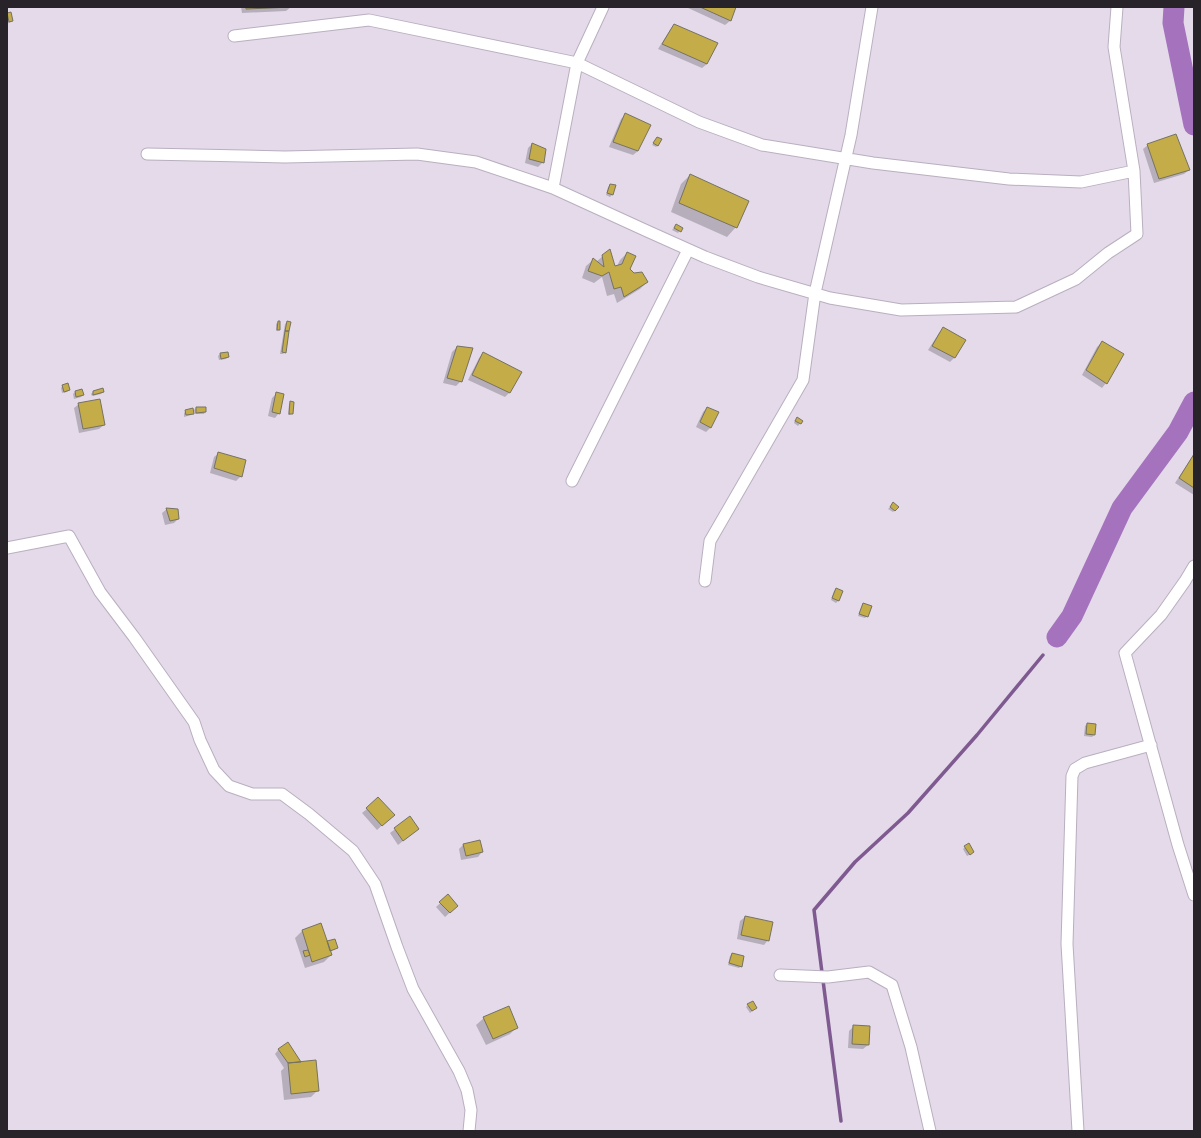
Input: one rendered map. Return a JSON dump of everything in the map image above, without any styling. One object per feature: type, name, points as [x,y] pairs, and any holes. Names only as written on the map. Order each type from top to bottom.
[{"type":"street","points":[[553,188],[577,63],[603,7]]},
{"type":"street","points":[[705,581],[710,541],[803,380],[815,293],[851,135],[872,7]]},
{"type":"street","points":[[147,154],[285,157],[417,154],[476,162],[553,188],[688,250],[758,277],[830,298],[900,310],[1016,307],[1076,279],[1108,253],[1137,234],[1134,171],[1114,46],[1118,7]]},
{"type":"street","points":[[234,36],[369,20],[577,63],[700,122],[762,145],[873,163],[1009,179],[1081,182],[1134,171]]},
{"type":"street","points":[[572,481],[688,250]]},
{"type":"street","points":[[7,548],[69,536],[100,592],[194,722],[200,740],[214,770],[229,786],[252,794],[282,794],[310,814],[353,851],[375,884],[413,989],[459,1071],[467,1090],[471,1110],[469,1131]]},
{"type":"street","points":[[1194,566],[1185,582],[1161,615],[1126,653],[1178,845],[1194,894]]},
{"type":"street","points":[[1078,1131],[1067,944],[1072,776],[1075,769],[1085,763],[1150,745]]},
{"type":"street","points":[[780,975],[823,977],[869,972],[892,985],[910,1047],[930,1131]]},
{"type":"building","points":[[246,7],[292,7],[246,9]]},
{"type":"building","points":[[700,7],[736,7],[731,21]]},
{"type":"building","points":[[11,12],[13,21],[9,22],[7,13]]},
{"type":"building","points":[[674,24],[718,43],[707,64],[662,44]]},
{"type":"building","points":[[625,113],[651,125],[638,151],[613,142]]},
{"type":"building","points":[[1176,134],[1190,170],[1159,179],[1147,144]]},
{"type":"building","points":[[657,137],[662,139],[658,146],[653,143]]},
{"type":"building","points":[[532,143],[546,149],[544,163],[529,159]]},
{"type":"building","points":[[690,174],[749,201],[737,228],[679,203]]},
{"type":"building","points":[[610,184],[616,185],[613,195],[607,193]]},
{"type":"building","points":[[676,224],[683,228],[681,232],[674,228]]},
{"type":"building","points":[[610,249],[615,266],[622,264],[627,252],[636,256],[630,269],[634,273],[642,272],[648,282],[624,297],[621,287],[614,289],[609,272],[602,276],[588,271],[593,258],[604,267],[602,255]]},
{"type":"building","points":[[278,321],[280,321],[280,330],[277,330]]},
{"type":"building","points":[[287,321],[291,322],[289,331],[285,331]]},
{"type":"building","points":[[943,327],[966,340],[955,358],[932,346]]},
{"type":"building","points":[[285,331],[289,331],[286,353],[282,352]]},
{"type":"building","points":[[1102,341],[1124,354],[1107,384],[1086,370]]},
{"type":"building","points":[[457,346],[473,348],[462,382],[447,378]]},
{"type":"building","points":[[228,352],[229,357],[221,359],[220,353]]},
{"type":"building","points":[[483,352],[522,372],[510,393],[472,375]]},
{"type":"building","points":[[68,383],[70,390],[64,392],[62,385]]},
{"type":"building","points":[[103,388],[104,392],[93,395],[93,391]]},
{"type":"building","points":[[82,389],[84,395],[76,397],[75,391]]},
{"type":"building","points":[[276,392],[284,394],[280,414],[272,412]]},
{"type":"building","points":[[100,399],[105,425],[83,429],[78,403]]},
{"type":"building","points":[[290,401],[294,402],[293,414],[289,414]]},
{"type":"building","points":[[196,407],[206,407],[206,412],[196,413]]},
{"type":"building","points":[[707,407],[719,412],[711,428],[700,422]]},
{"type":"building","points":[[193,408],[194,414],[186,415],[185,410]]},
{"type":"building","points":[[797,417],[803,421],[801,424],[795,421]]},
{"type":"building","points":[[218,452],[246,460],[242,477],[214,468]]},
{"type":"building","points":[[1194,454],[1194,488],[1179,478]]},
{"type":"building","points":[[893,502],[899,507],[895,511],[890,507]]},
{"type":"building","points":[[166,508],[178,509],[179,519],[170,521]]},
{"type":"building","points":[[836,588],[843,591],[839,601],[832,598]]},
{"type":"building","points":[[863,603],[872,606],[868,617],[859,614]]},
{"type":"building","points":[[1087,723],[1096,724],[1095,735],[1086,734]]},
{"type":"building","points":[[378,797],[395,815],[382,826],[366,808]]},
{"type":"building","points":[[410,816],[419,829],[403,841],[394,828]]},
{"type":"building","points":[[480,840],[483,852],[466,856],[463,844]]},
{"type":"building","points":[[969,843],[974,852],[970,855],[964,846]]},
{"type":"building","points":[[448,894],[458,906],[450,913],[439,902]]},
{"type":"building","points":[[745,916],[773,922],[769,941],[741,935]]},
{"type":"building","points":[[321,923],[332,955],[312,962],[302,930]]},
{"type":"building","points":[[335,939],[338,948],[330,951],[327,941]]},
{"type":"building","points":[[308,950],[310,955],[305,957],[303,951]]},
{"type":"building","points":[[732,953],[744,956],[742,967],[729,963]]},
{"type":"building","points":[[753,1001],[757,1008],[752,1011],[747,1004]]},
{"type":"building","points":[[509,1006],[518,1028],[493,1039],[483,1017]]},
{"type":"building","points":[[853,1025],[870,1026],[869,1045],[852,1044]]},
{"type":"building","points":[[288,1042],[301,1062],[288,1063],[278,1049]]},
{"type":"building","points":[[316,1060],[319,1091],[291,1094],[288,1063]]},
{"type":"waterway","points":[[1174,7],[1173,23],[1194,125]]},
{"type":"waterway","points":[[1057,637],[1072,616],[1122,508],[1178,432],[1194,402]]},
{"type":"waterway","points":[[841,1121],[814,910],[855,862],[908,813],[977,735],[1043,655]]}]
